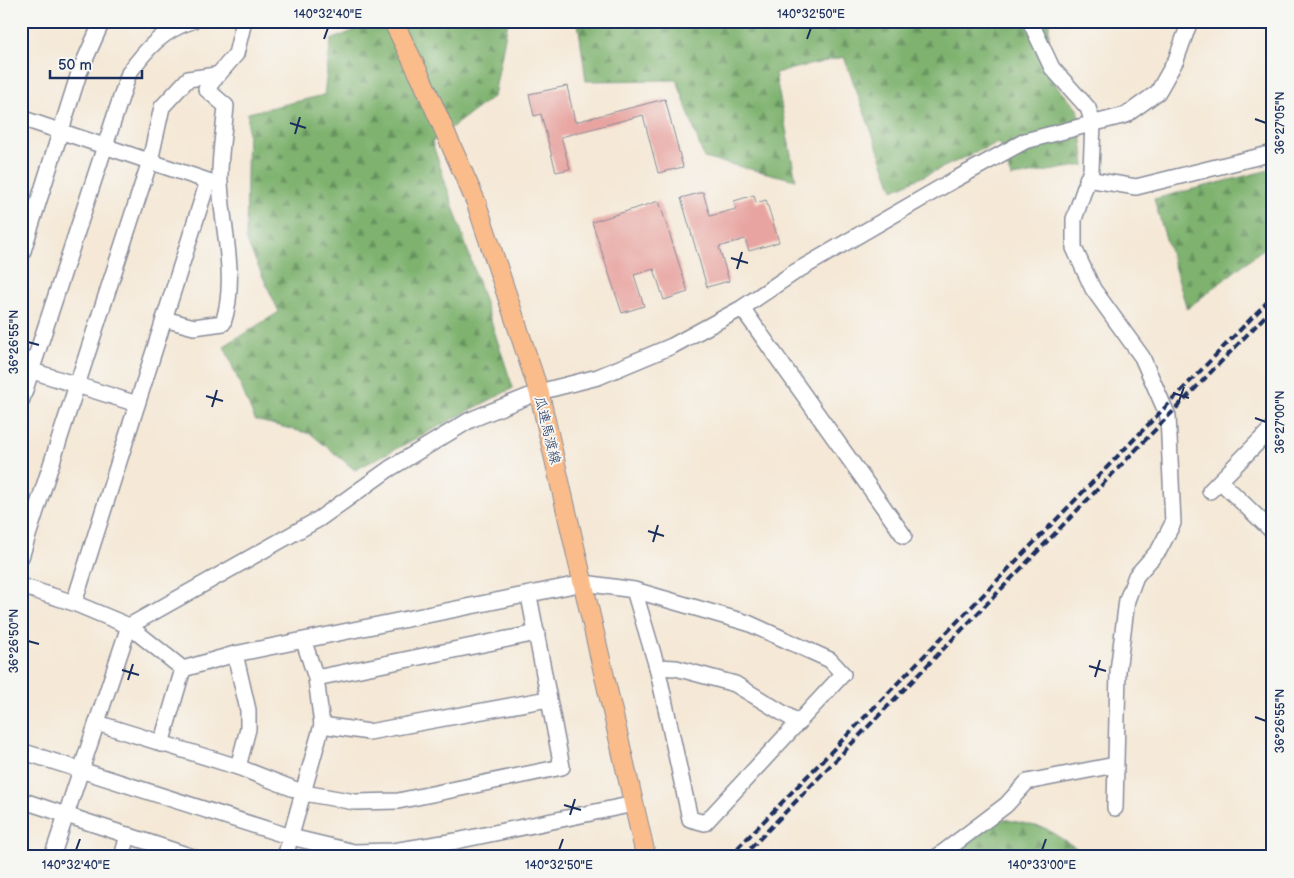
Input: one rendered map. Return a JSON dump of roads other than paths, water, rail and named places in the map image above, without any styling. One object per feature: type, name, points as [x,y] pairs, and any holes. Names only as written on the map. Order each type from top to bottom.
[{"type":"main road","name":"瓜連馬渡線","points":[[393,21],[423,82],[476,202],[539,392],[646,857]]},
{"type":"street","points":[[21,402],[26,369],[106,145],[129,73],[158,38],[192,21]]},
{"type":"street","points":[[164,319],[194,327],[223,322],[228,307],[229,275],[220,181],[226,106],[206,89],[216,75],[236,54],[244,21]]},
{"type":"street","points":[[1030,21],[1052,68],[1088,108],[1093,123],[1090,170],[1074,219],[1074,248],[1093,290],[1142,357],[1168,416],[1173,523],[1159,550],[1136,576],[1127,600],[1118,671],[1115,808]]},
{"type":"street","points":[[52,857],[82,772],[129,626],[319,519],[389,469],[470,420],[539,392],[598,377],[672,346],[742,308],[795,272],[1025,141],[1126,115],[1158,92],[1176,60],[1190,21]]},
{"type":"street","points":[[21,256],[79,73],[101,23]]},
{"type":"street","points":[[21,557],[150,161],[162,107],[188,80],[216,75]]},
{"type":"street","points":[[21,118],[106,145],[208,181],[74,603]]},
{"type":"street","points":[[1087,179],[1136,186],[1273,153]]},
{"type":"street","points":[[742,308],[904,536]]},
{"type":"street","points":[[26,369],[137,404]]},
{"type":"street","points":[[1271,433],[1215,486],[1273,532]]},
{"type":"street","points":[[184,669],[235,654],[304,642],[584,583],[634,590],[748,623],[830,660],[843,674],[705,823],[690,819],[657,667],[634,590]]},
{"type":"street","points":[[21,586],[74,603],[129,626],[184,669]]},
{"type":"street","points":[[97,723],[238,766],[304,792],[356,802],[398,801],[562,767],[529,596]]},
{"type":"street","points":[[316,678],[536,633]]},
{"type":"street","points":[[285,857],[322,725],[316,678],[304,642]]},
{"type":"street","points":[[235,654],[248,710],[248,729],[238,766]]},
{"type":"street","points":[[657,667],[676,668],[735,684],[799,723]]},
{"type":"street","points":[[161,744],[184,669]]},
{"type":"street","points":[[322,725],[369,732],[548,699]]},
{"type":"street","points":[[21,751],[291,837],[354,852],[394,851],[456,841],[634,804]]},
{"type":"street","points":[[937,857],[1006,805],[1027,782],[1115,765]]},
{"type":"street","points":[[21,800],[194,857]]},
{"type":"street","points":[[122,857],[128,835]]},
{"type":"railway","points":[[729,857],[1273,296]]},
{"type":"railway","points":[[742,857],[1273,308]]}]
